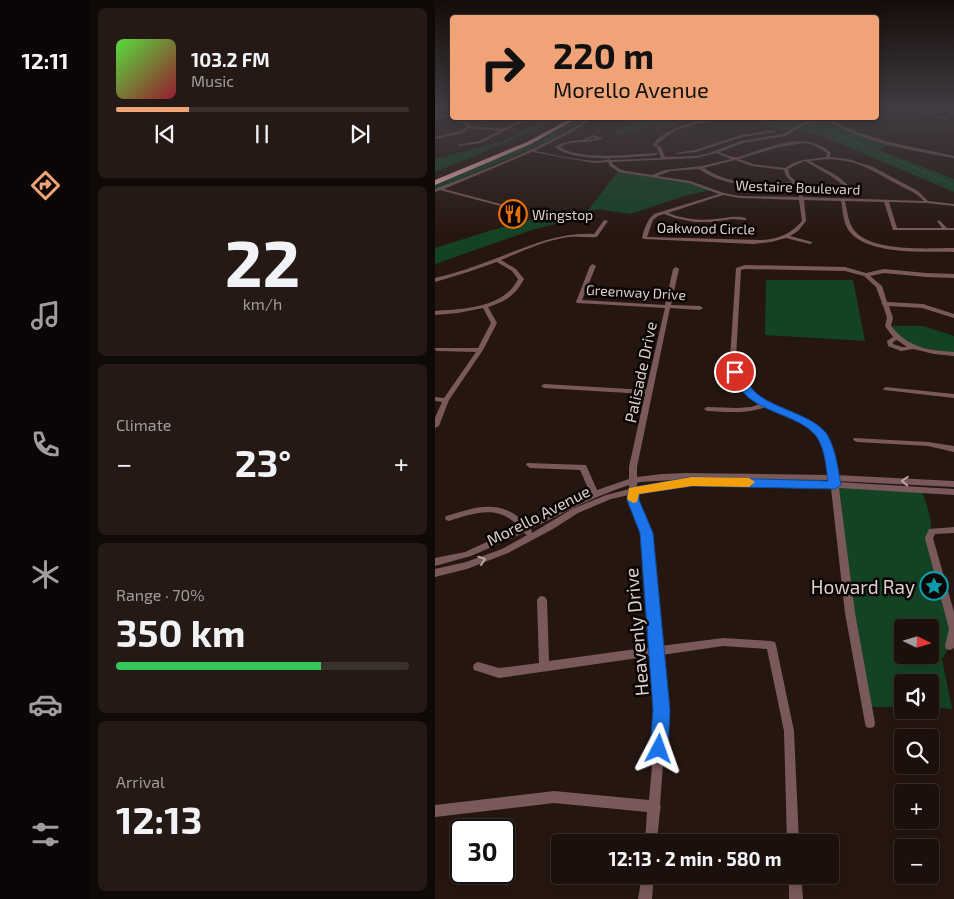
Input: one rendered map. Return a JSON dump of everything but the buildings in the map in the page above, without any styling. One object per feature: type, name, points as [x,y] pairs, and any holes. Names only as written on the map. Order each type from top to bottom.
[{"type":"highway","points":[[435,175],[494,151]]},
{"type":"highway","points":[[435,183],[512,151]]},
{"type":"street","points":[[439,191],[532,151],[579,161],[615,161],[656,154]]},
{"type":"street","points":[[564,151],[590,156],[635,158],[663,158],[717,151],[735,159],[767,168],[786,169],[792,164],[806,160],[853,161],[870,166],[919,193],[927,202]]},
{"type":"street","points":[[659,151],[663,158]]},
{"type":"street","points":[[677,153],[697,154],[705,151]]},
{"type":"street","points":[[653,176],[668,170],[701,168],[769,151]]},
{"type":"street","points":[[827,151],[829,153],[828,159]]},
{"type":"street","points":[[932,151],[954,156]]},
{"type":"street","points":[[806,160],[835,175],[843,181],[849,190]]},
{"type":"street","name":"Westaire Boulevard","points":[[609,161],[614,168],[620,171],[690,182],[723,194],[740,197],[927,202],[954,206]]},
{"type":"street","name":"Westaire Boulevard","points":[[615,161],[616,165],[620,168],[643,175]]},
{"type":"street","points":[[701,168],[713,175],[739,182],[774,184],[795,182]]},
{"type":"street","points":[[786,169],[789,176],[800,187],[804,221],[798,229],[787,237]]},
{"type":"street","points":[[439,191],[509,208]]},
{"type":"street","name":"Oakwood Circle","points":[[723,194],[651,218],[644,238],[687,241],[769,241],[787,237]]},
{"type":"street","points":[[843,200],[850,229],[858,237],[871,244],[904,248],[954,250]]},
{"type":"street","points":[[886,201],[895,229],[954,229]]},
{"type":"street","points":[[665,213],[678,219],[694,221],[714,221],[736,217],[744,219]]},
{"type":"street","points":[[939,221],[946,229]]},
{"type":"street","points":[[435,280],[497,260],[559,236],[580,234],[595,236],[607,222]]},
{"type":"street","points":[[787,237],[809,243]]},
{"type":"street","points":[[435,314],[485,307],[508,295],[520,284],[521,279],[514,270],[497,260]]},
{"type":"street","name":"Greenway Drive","points":[[593,266],[579,302],[700,308]]},
{"type":"street","points":[[869,722],[850,613],[834,482],[828,450],[823,436],[806,423],[765,404],[751,395],[735,372],[733,358],[739,269],[745,267],[845,269],[866,275],[879,286],[890,318],[888,326],[897,337],[890,341],[890,345],[895,348],[913,347],[924,351],[954,354]]},
{"type":"street","name":"Palisade Drive","points":[[633,486],[633,467],[677,269]]},
{"type":"street","points":[[866,275],[884,272],[954,276]]},
{"type":"street","points":[[884,304],[923,306],[954,316]]},
{"type":"street","points":[[435,426],[446,400],[480,350],[494,323],[485,307]]},
{"type":"street","points":[[437,350],[480,350]]},
{"type":"street","points":[[543,386],[649,392]]},
{"type":"street","points":[[886,389],[954,396]]},
{"type":"street","points":[[435,399],[446,400]]},
{"type":"street","points":[[707,409],[741,411],[755,409],[765,404]]},
{"type":"street","points":[[857,440],[927,444],[954,448]]},
{"type":"street","points":[[530,465],[583,467],[594,494]]},
{"type":"street","name":"Morello Avenue","points":[[435,562],[467,555],[525,529],[594,494],[633,486],[692,481],[954,484]]},
{"type":"street","name":"Morello Avenue","points":[[834,482],[954,492]]},
{"type":"street","name":"Morello Avenue","points":[[435,573],[467,565],[505,551],[575,511],[633,486]]},
{"type":"street","name":"Heavenly Drive","points":[[633,486],[633,500],[646,533],[662,710],[652,834]]},
{"type":"street","points":[[449,518],[474,511],[495,509],[506,511],[532,537]]},
{"type":"street","points":[[950,646],[954,630],[929,538],[932,532],[954,530]]},
{"type":"street","points":[[541,600],[544,667]]},
{"type":"street","points":[[478,667],[499,672],[723,642],[771,644],[789,731],[793,834]]},
{"type":"street","points":[[435,811],[554,797],[655,807]]},
{"type":"street","points":[[645,899],[646,884]]},
{"type":"street","points":[[795,884],[795,899]]},
{"type":"green space","points":[[466,151],[486,151],[435,172],[435,159]]},
{"type":"green space","points":[[515,151],[525,151],[435,190],[435,183]]},
{"type":"green space","points":[[857,151],[881,151],[954,179],[954,192]]},
{"type":"green space","points":[[620,171],[690,182],[712,190],[687,195],[631,214],[597,209],[586,213]]},
{"type":"green space","points":[[559,212],[559,223],[535,229],[435,264],[435,248]]},
{"type":"green space","points":[[766,280],[853,280],[865,341],[765,335]]},
{"type":"green space","points":[[888,326],[923,326],[954,336],[954,354],[905,344]]},
{"type":"green space","points":[[835,485],[922,490],[928,508],[931,527],[929,538],[947,599],[950,646],[942,659],[952,709],[939,708],[939,674],[894,674],[894,707],[867,707]]},
{"type":"railway","points":[[876,151],[954,185]]},
{"type":"slow traffic","points":[[633,499],[633,491],[692,481],[749,482]]},
{"type":"place","name":"Wingstop","points":[[513,214]]},
{"type":"place","name":"Howard Ray","points":[[934,586]]},
{"type":"route","points":[[659,749],[662,710],[646,533],[633,500],[633,491],[692,481],[835,485],[828,450],[823,436],[806,423],[765,404],[751,395],[735,372]]}]
